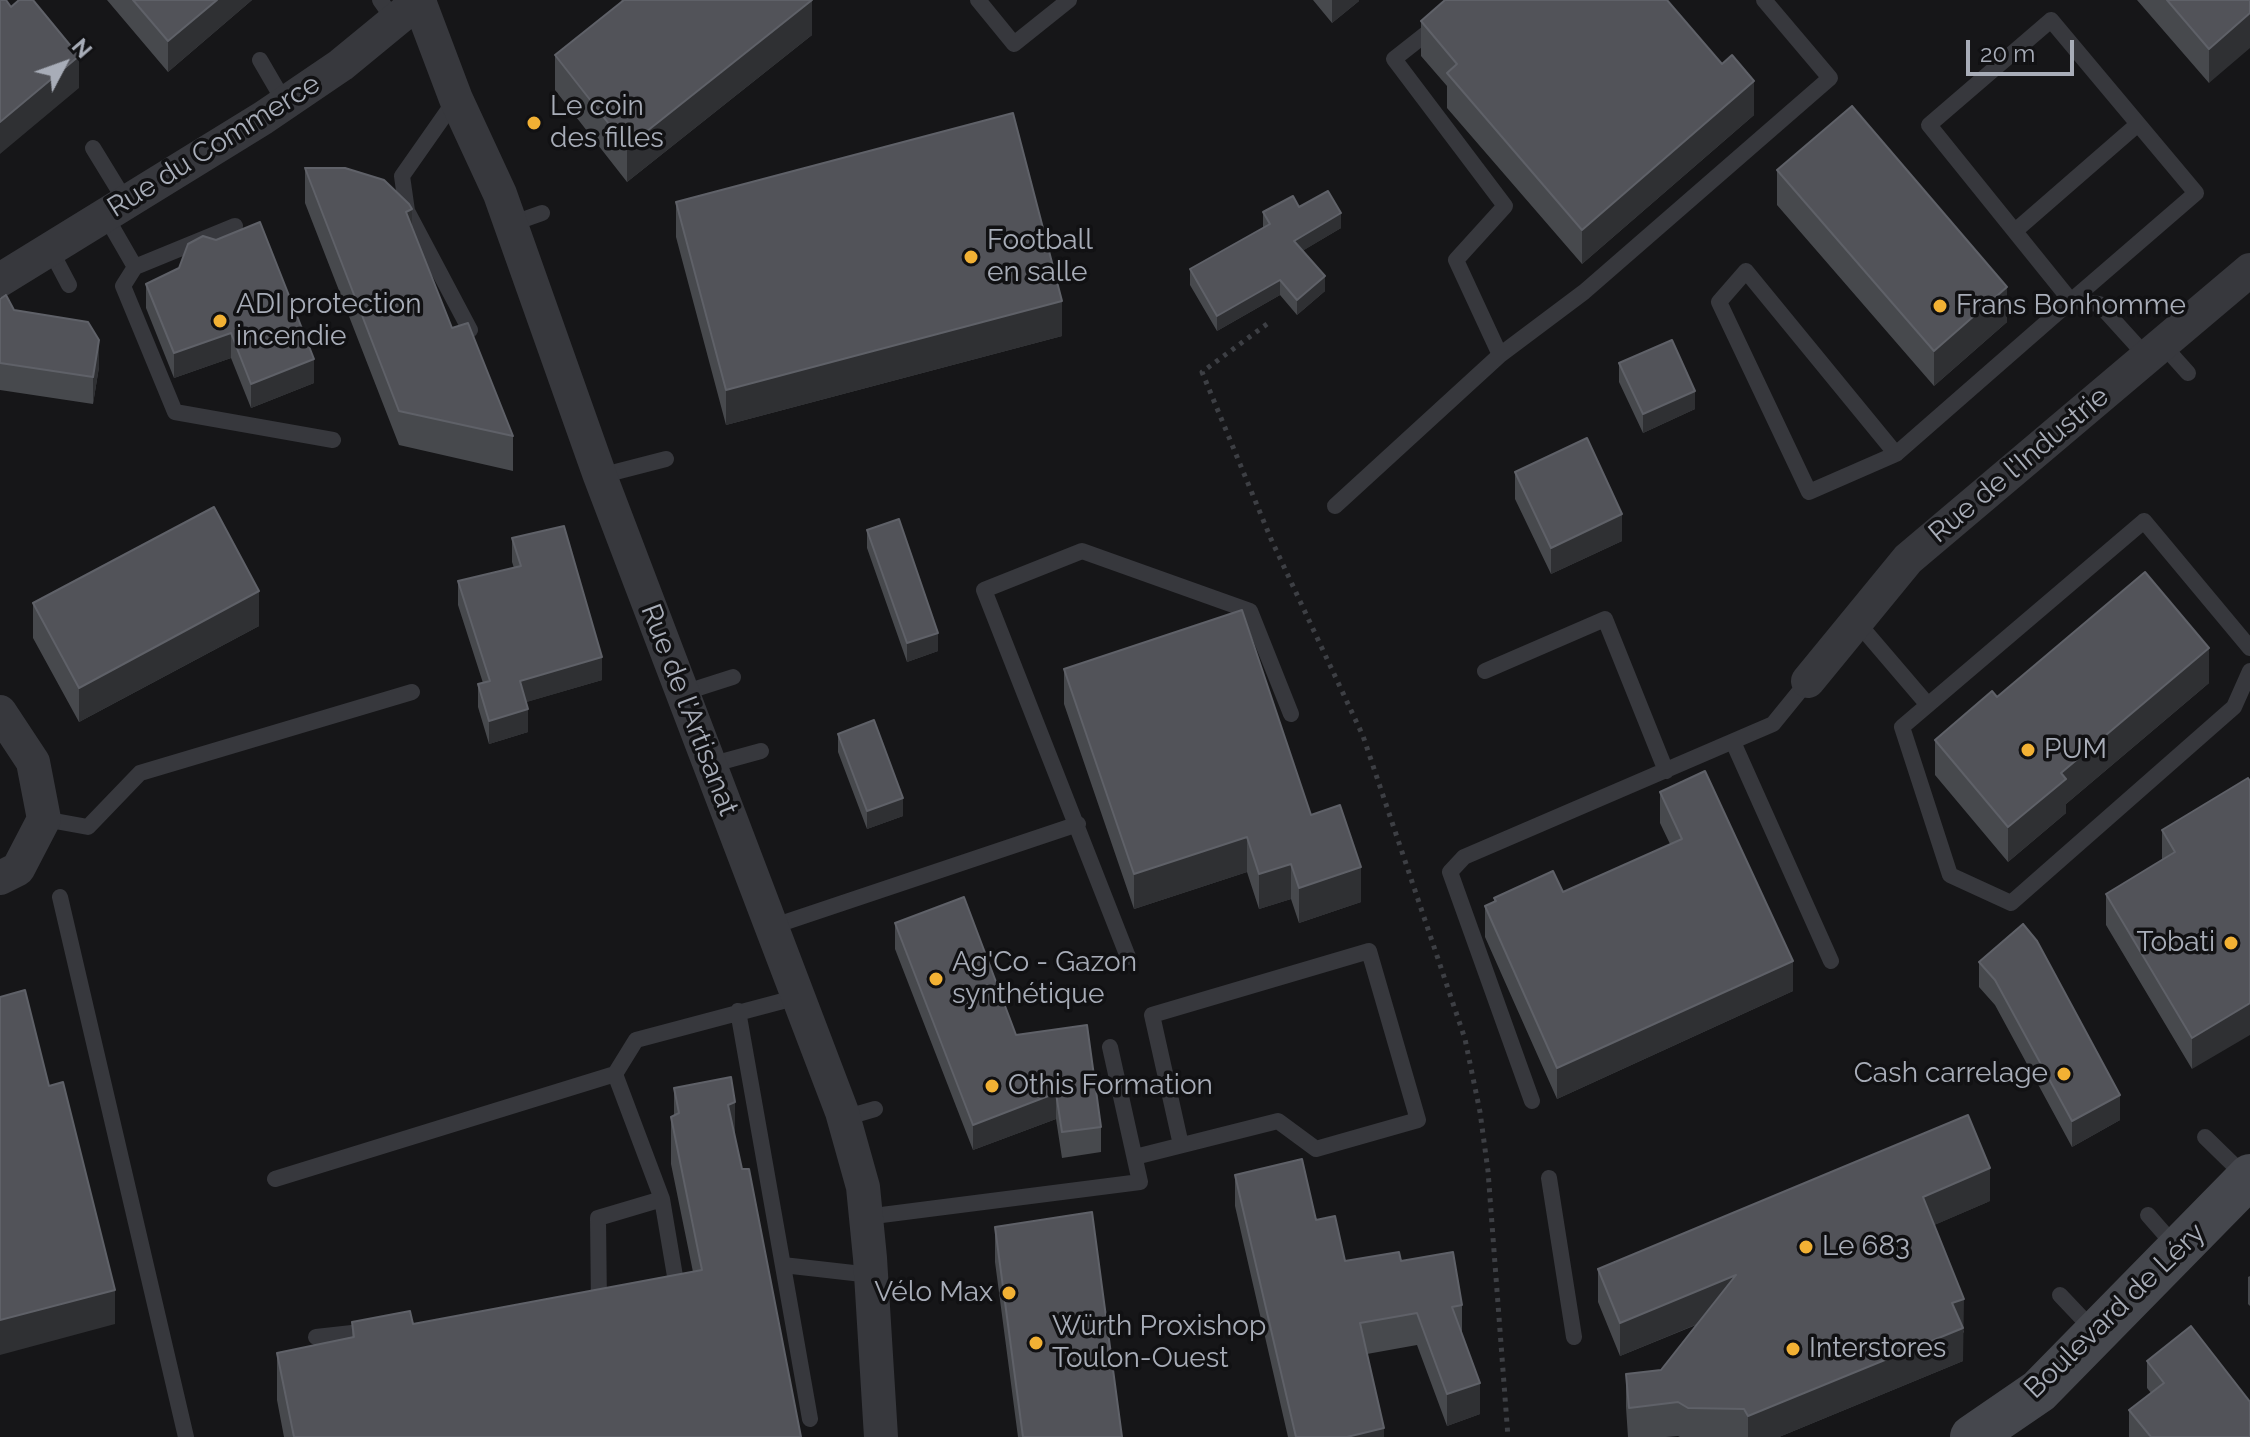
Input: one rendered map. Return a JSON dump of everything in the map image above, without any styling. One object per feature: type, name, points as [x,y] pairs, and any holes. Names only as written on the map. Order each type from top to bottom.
[{"type":"street","name":"Rue de l'Artisanat","points":[[404,6],[456,99],[500,194],[526,219],[600,476],[798,997],[859,1114],[881,1437]]},
{"type":"street","name":"Rue du Commerce","points":[[0,280],[285,103],[341,65],[404,6]]},
{"type":"street","name":"Rue de l'Industrie","points":[[1808,681],[1908,559],[2250,270]]},
{"type":"street","points":[[0,712],[33,762],[44,819],[18,869],[0,878]]},
{"type":"street","name":"Boulevard de Léry","points":[[1972,1437],[2039,1391],[2115,1322],[2179,1250],[2249,1179]]},
{"type":"lane","points":[[978,0],[1014,44],[1069,0]]},
{"type":"lane","points":[[1469,0],[1394,59],[1505,206],[1456,260],[1500,355]]},
{"type":"lane","points":[[1335,506],[1500,355],[1584,292],[1830,78],[1764,0]]},
{"type":"lane","points":[[1896,454],[1746,271],[1719,302],[1809,492],[1896,454],[2071,301],[2196,193],[2051,20],[1929,125],[2071,301],[2099,304],[2154,351],[2188,373]]},
{"type":"lane","points":[[260,60],[285,103]]},
{"type":"lane","points":[[456,99],[402,176],[407,211],[470,330]]},
{"type":"lane","points":[[2015,231],[2138,124]]},
{"type":"lane","points":[[93,148],[135,267]]},
{"type":"lane","points":[[235,226],[135,267],[123,286],[175,412],[333,440]]},
{"type":"lane","points":[[50,249],[69,285]]},
{"type":"lane","points":[[600,476],[666,459]]},
{"type":"lane","points":[[2250,648],[2144,521],[1902,727],[1950,875],[2011,903],[2234,707],[2250,671]]},
{"type":"lane","points":[[1128,957],[984,590],[1082,551],[1250,611],[1291,714]]},
{"type":"lane","points":[[1485,671],[1605,619],[1666,771]]},
{"type":"lane","points":[[1857,622],[1928,705]]},
{"type":"lane","points":[[683,693],[733,677]]},
{"type":"lane","points":[[1532,1101],[1450,872],[1464,857],[1773,724],[1808,681]]},
{"type":"lane","points":[[44,819],[88,827],[140,773],[412,692]]},
{"type":"lane","points":[[1733,742],[1831,961]]},
{"type":"lane","points":[[710,765],[761,751]]},
{"type":"lane","points":[[771,927],[1078,824]]},
{"type":"lane","points":[[60,897],[186,1437]]},
{"type":"lane","points":[[1135,1157],[1278,1121],[1316,1149],[1418,1120],[1369,951],[1152,1015],[1181,1145]]},
{"type":"lane","points":[[275,1179],[615,1074],[636,1040],[798,997]]},
{"type":"lane","points":[[738,1011],[810,1419]]},
{"type":"lane","points":[[866,1217],[1140,1182],[1110,1047]]},
{"type":"lane","points":[[615,1074],[662,1199],[679,1299]]},
{"type":"lane","points":[[2205,1137],[2249,1179]]},
{"type":"lane","points":[[1549,1178],[1574,1337]]},
{"type":"lane","points":[[583,1308],[599,1306],[598,1218],[662,1199]]},
{"type":"lane","points":[[2148,1215],[2179,1250]]},
{"type":"lane","points":[[783,1265],[871,1275]]},
{"type":"lane","points":[[2060,1295],[2115,1322]]},
{"type":"lane","points":[[316,1337],[395,1329]]},
{"type":"path","points":[[1267,324],[1202,372],[1271,539],[1363,736],[1465,1039],[1488,1171],[1508,1437]]},
{"type":"building","points":[[0,0],[6,0],[11,7],[19,0],[33,0],[79,56],[0,122]]},
{"type":"building","points":[[133,0],[217,0],[168,41]]},
{"type":"building","points":[[624,0],[812,0],[627,147],[555,55]]},
{"type":"building","points":[[1445,0],[1667,0],[1722,64],[1732,55],[1754,81],[1582,230],[1447,73],[1457,64],[1421,21]]},
{"type":"building","points":[[2167,0],[2250,0],[2250,13],[2209,49]]},
{"type":"building","points":[[1852,106],[2007,287],[1934,351],[1777,170]]},
{"type":"building","points":[[1013,113],[1062,301],[726,390],[676,202]]},
{"type":"building","points":[[305,168],[345,168],[384,180],[409,204],[412,209],[406,212],[452,328],[468,323],[513,436],[399,411]]},
{"type":"building","points":[[1328,191],[1341,213],[1294,241],[1325,276],[1297,300],[1280,280],[1217,316],[1190,269],[1270,224],[1263,212],[1293,196],[1299,207]]},
{"type":"building","name":"ADI protection incendie","points":[[260,222],[314,359],[251,384],[231,333],[174,353],[146,284],[179,268],[188,244],[203,236],[216,240]]},
{"type":"building","points":[[6,295],[14,310],[88,322],[99,340],[93,377],[0,363],[0,299]]},
{"type":"building","points":[[1672,340],[1695,391],[1643,414],[1619,363]]},
{"type":"building","points":[[1587,438],[1622,514],[1551,548],[1515,472]]},
{"type":"building","points":[[214,507],[259,591],[79,688],[33,603]]},
{"type":"building","points":[[899,519],[938,633],[907,643],[867,530]]},
{"type":"building","points":[[564,526],[602,657],[520,681],[528,709],[489,721],[478,684],[490,681],[458,581],[521,566],[512,538]]},
{"type":"building","points":[[2145,572],[2209,648],[2061,773],[2066,779],[2008,827],[1935,740],[1992,691],[1997,697]]},
{"type":"building","points":[[1242,610],[1311,815],[1340,805],[1361,867],[1299,888],[1291,864],[1259,874],[1247,837],[1134,874],[1064,669]]},
{"type":"building","points":[[874,720],[903,798],[867,811],[838,734]]},
{"type":"building","points":[[1705,771],[1793,961],[1557,1068],[1485,906],[1496,901],[1494,898],[1553,871],[1563,892],[1682,839],[1660,792]]},
{"type":"building","points":[[2248,778],[2250,1003],[2192,1038],[2106,894],[2175,852],[2162,830]]},
{"type":"building","points":[[964,897],[1016,1035],[1087,1025],[1101,1127],[1062,1132],[1056,1093],[973,1125],[895,923]]},
{"type":"building","points":[[2023,924],[2037,941],[2120,1095],[2072,1121],[1995,980],[1979,962]]},
{"type":"building","points":[[25,990],[49,1086],[63,1082],[115,1290],[0,1320],[0,997]]},
{"type":"building","points":[[731,1077],[735,1102],[728,1105],[742,1169],[749,1169],[801,1437],[294,1437],[277,1353],[354,1337],[352,1322],[410,1311],[413,1324],[702,1270],[671,1117],[679,1113],[674,1088]]},
{"type":"building","points":[[1968,1115],[1990,1168],[1923,1197],[1964,1299],[1952,1303],[1963,1328],[1748,1416],[1744,1409],[1688,1408],[1678,1402],[1629,1408],[1626,1374],[1661,1370],[1736,1275],[1620,1323],[1598,1269]]},
{"type":"building","points":[[1302,1159],[1316,1220],[1335,1216],[1345,1261],[1399,1252],[1401,1261],[1453,1252],[1462,1305],[1452,1307],[1480,1383],[1447,1394],[1417,1313],[1360,1323],[1384,1428],[1347,1437],[1296,1437],[1235,1175]]},
{"type":"building","points":[[1092,1212],[1122,1437],[1023,1437],[995,1227]]},
{"type":"building","points":[[2191,1326],[2250,1402],[2250,1437],[2151,1437],[2129,1410],[2164,1383],[2147,1361]]},
{"type":"place","name":"Le coin des filles","points":[[534,123]]},
{"type":"place","name":"Football en salle","points":[[971,257]]},
{"type":"place","name":"Frans Bonhomme","points":[[1940,306]]},
{"type":"place","name":"ADI protection incendie","points":[[220,321]]},
{"type":"place","name":"PUM","points":[[2028,750]]},
{"type":"place","name":"Tobati","points":[[2231,943]]},
{"type":"place","name":"Ag'Co - Gazon synthétique","points":[[936,979]]},
{"type":"place","name":"Cash carrelage","points":[[2064,1074]]},
{"type":"place","name":"Othis Formation","points":[[992,1086]]},
{"type":"place","name":"Le 683","points":[[1806,1247]]},
{"type":"place","name":"Vélo Max","points":[[1009,1293]]},
{"type":"place","name":"Würth Proxishop Toulon-Ouest","points":[[1036,1343]]},
{"type":"place","name":"Interstores","points":[[1793,1349]]}]
